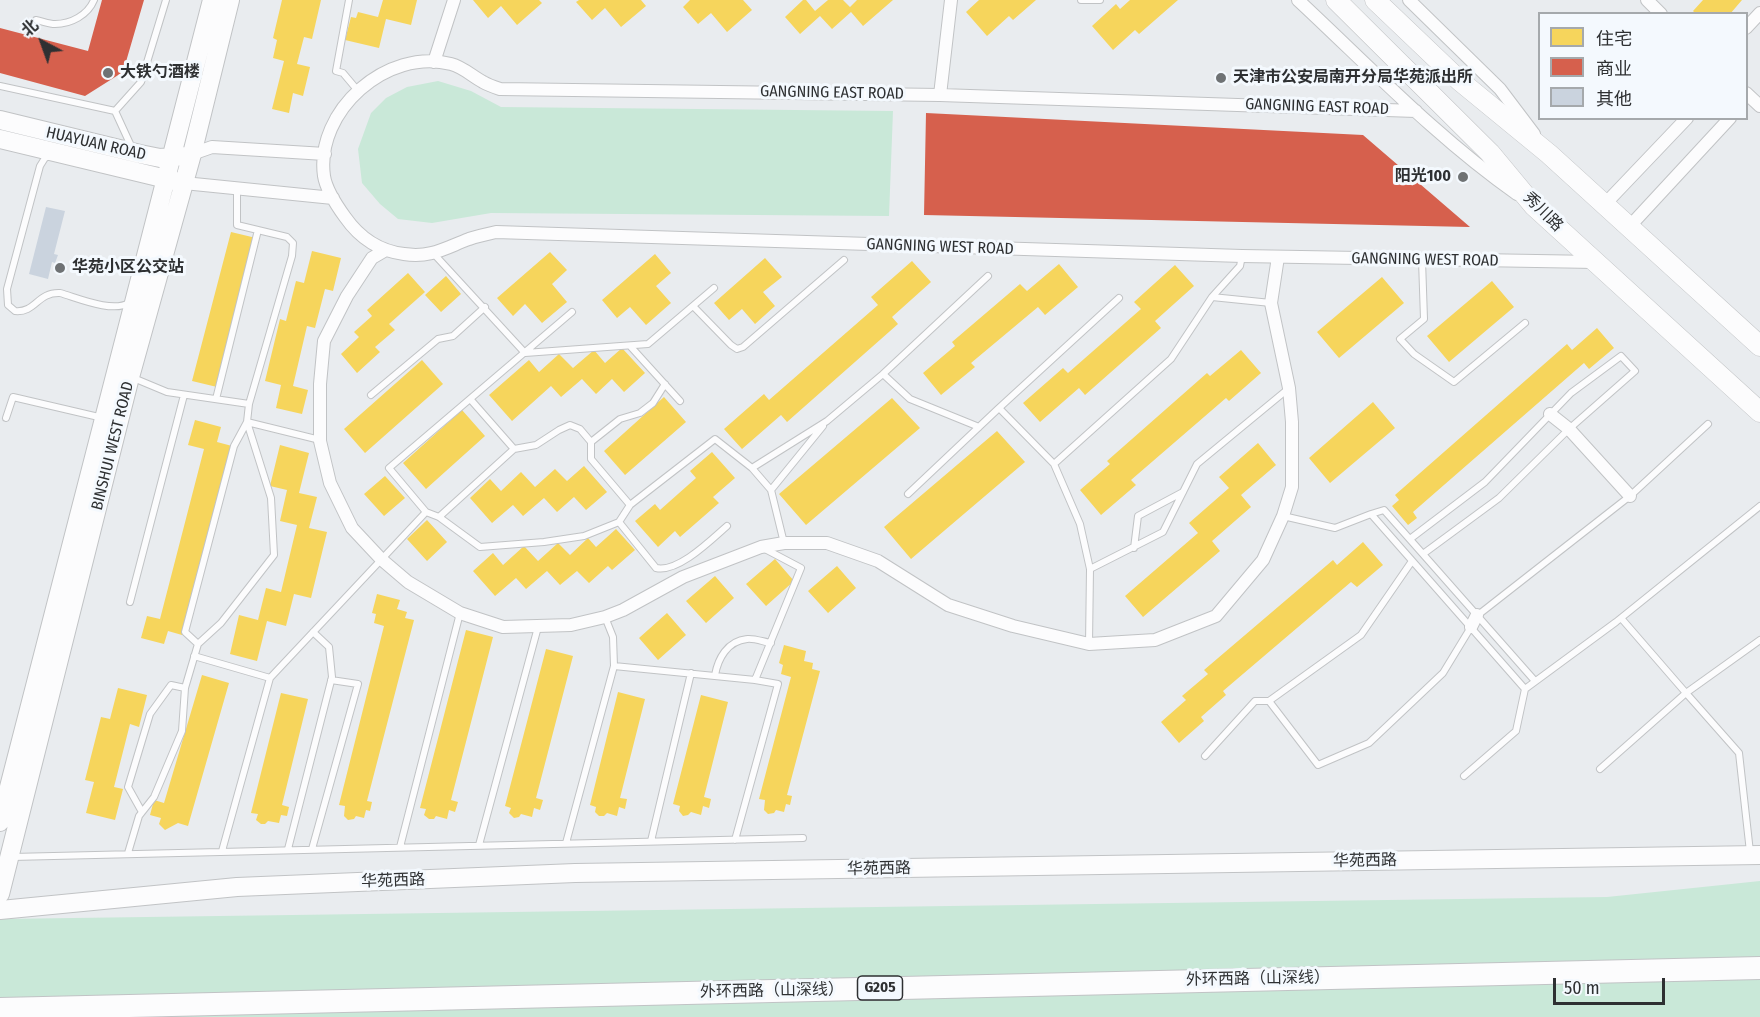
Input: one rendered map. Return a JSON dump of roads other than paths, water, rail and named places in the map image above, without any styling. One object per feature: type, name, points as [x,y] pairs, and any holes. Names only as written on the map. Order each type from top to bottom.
[{"type":"highway","name":"外环西路（山深线）","points":[[0,1009],[1760,968]]},
{"type":"main road","name":"BINSHUI WEST ROAD","points":[[190,126],[212,0]]},
{"type":"main road","name":"BINSHUI WEST ROAD","points":[[0,822],[136,296],[230,0]]},
{"type":"main road","name":"秀川路","points":[[1336,0],[1490,153],[1534,206],[1760,412]]},
{"type":"main road","points":[[1375,0],[1460,81],[1549,154],[1760,346]]},
{"type":"main road","name":"HUAYUAN ROAD","points":[[0,120],[137,160]]},
{"type":"main road","points":[[137,160],[190,126]]},
{"type":"main road","name":"HUAYUAN ROAD","points":[[0,139],[58,153],[137,160],[178,167]]},
{"type":"main road","name":"BINSHUI WEST ROAD","points":[[0,894],[130,377],[178,167]]},
{"type":"main road","name":"华苑西路","points":[[0,910],[237,887],[575,873],[1755,855]]},
{"type":"street","points":[[434,62],[454,0]]},
{"type":"street","points":[[940,95],[951,0]]},
{"type":"street","points":[[1298,0],[1416,111],[1483,170],[1534,206]]},
{"type":"street","points":[[1409,0],[1500,89],[1549,154]]},
{"type":"street","points":[[1647,0],[1660,12]]},
{"type":"street","points":[[1748,26],[1760,13]]},
{"type":"street","name":"GANGNING EAST ROAD","points":[[324,178],[327,138],[339,112],[383,73],[409,62],[452,64],[482,82],[500,89],[940,95],[1416,111]]},
{"type":"street","points":[[1748,97],[1760,106]]},
{"type":"street","points":[[1605,204],[1685,120]]},
{"type":"street","points":[[1630,226],[1728,120]]},
{"type":"street","points":[[178,167],[213,147],[325,154]]},
{"type":"street","points":[[178,167],[237,188],[333,198]]},
{"type":"street","name":"GANGNING WEST ROAD","points":[[324,178],[333,198],[353,228],[369,242],[384,250],[405,255],[435,254],[470,239],[496,232],[1278,257],[1597,262]]},
{"type":"street","points":[[384,250],[372,258],[347,296],[324,341],[320,441],[330,483],[352,528],[381,559],[408,582],[460,613],[503,627],[571,625],[623,610],[683,577],[761,547],[784,543],[827,543],[878,561],[948,605],[1012,626],[1089,644],[1155,640],[1216,616],[1263,560],[1283,516],[1292,487],[1292,422],[1288,388],[1271,303],[1278,257]]},
{"type":"street","points":[[1550,414],[1569,429],[1630,496]]},
{"type":"street","points":[[1471,627],[1477,615]]},
{"type":"lane","points":[[36,20],[54,24],[75,20],[90,9],[94,0]]},
{"type":"lane","points":[[115,111],[141,82],[166,0]]},
{"type":"lane","points":[[349,0],[336,71],[342,73],[359,92]]},
{"type":"lane","points":[[1081,0],[1100,0]]},
{"type":"lane","points":[[0,86],[115,111]]},
{"type":"lane","points":[[115,111],[137,160]]},
{"type":"lane","points":[[58,153],[45,158],[40,166],[7,289],[8,305],[20,312],[33,306],[42,296],[52,292],[121,307],[136,296]]},
{"type":"lane","points":[[128,853],[139,816],[154,797],[182,731],[184,688],[198,644],[221,623],[274,555],[271,498],[248,422],[249,404],[291,256],[292,243],[287,237],[237,225],[237,188]]},
{"type":"lane","points":[[216,399],[258,230]]},
{"type":"lane","points":[[435,254],[525,352]]},
{"type":"lane","points":[[1054,464],[1171,359],[1212,297],[1240,266],[1242,256]]},
{"type":"lane","points":[[693,306],[737,349],[743,347],[844,260]]},
{"type":"lane","points":[[1422,260],[1424,318],[1400,339],[1414,354],[1454,382],[1525,323]]},
{"type":"lane","points":[[752,468],[827,421],[884,374],[988,276]]},
{"type":"lane","points":[[525,352],[631,347],[648,344],[714,288]]},
{"type":"lane","points":[[1212,297],[1271,303]]},
{"type":"lane","points":[[908,494],[1119,298]]},
{"type":"lane","points":[[371,395],[438,339],[453,336],[485,308]]},
{"type":"lane","points":[[572,312],[389,468],[426,512],[439,517],[480,547],[584,536],[619,522],[630,505],[716,439],[752,468],[771,490],[784,543]]},
{"type":"lane","points":[[631,347],[680,402]]},
{"type":"lane","points":[[1410,539],[1485,482],[1571,393],[1621,356],[1635,371],[1569,429],[1499,498],[1423,554]]},
{"type":"lane","points":[[884,374],[910,399],[979,427]]},
{"type":"lane","points":[[130,377],[167,392],[249,404]]},
{"type":"lane","points":[[591,442],[620,419],[640,413],[653,403],[665,384]]},
{"type":"lane","points":[[1090,569],[1163,532],[1197,464],[1288,388]]},
{"type":"lane","points":[[130,602],[184,395]]},
{"type":"lane","points":[[6,418],[13,397],[104,418]]},
{"type":"lane","points":[[471,400],[514,449]]},
{"type":"lane","points":[[999,408],[1054,464],[1080,524],[1090,569],[1089,644]]},
{"type":"lane","points":[[771,490],[827,421]]},
{"type":"lane","points":[[248,422],[320,441]]},
{"type":"lane","points":[[198,644],[185,632],[234,446],[248,422]]},
{"type":"lane","points":[[1477,615],[1630,496],[1708,424]]},
{"type":"lane","points":[[439,517],[514,449],[536,445],[570,425],[580,429],[591,442],[591,459],[630,505]]},
{"type":"lane","points":[[1134,548],[1138,516],[1183,492]]},
{"type":"lane","points":[[1464,776],[1516,731],[1525,689],[1621,618],[1760,506]]},
{"type":"lane","points":[[1283,516],[1335,528],[1384,510],[1535,681]]},
{"type":"lane","points":[[222,851],[270,678],[426,512]]},
{"type":"lane","points":[[1371,514],[1525,689]]},
{"type":"lane","points":[[619,522],[656,568],[664,570],[697,552],[727,526]]},
{"type":"lane","points":[[755,680],[801,568],[761,547]]},
{"type":"lane","points":[[1205,756],[1255,701],[1269,701],[1361,635],[1412,561]]},
{"type":"lane","points":[[400,847],[460,613]]},
{"type":"lane","points":[[566,843],[614,666],[613,637],[605,617]]},
{"type":"lane","points":[[1621,618],[1739,753],[1755,855]]},
{"type":"lane","points":[[479,845],[538,627]]},
{"type":"lane","points":[[1269,701],[1318,765],[1369,743],[1443,673],[1471,627]]},
{"type":"lane","points":[[288,849],[331,680],[329,647],[313,632]]},
{"type":"lane","points":[[715,675],[718,660],[729,646],[747,639],[771,643]]},
{"type":"lane","points":[[1600,769],[1686,693],[1760,640]]},
{"type":"lane","points":[[194,656],[270,678]]},
{"type":"lane","points":[[614,666],[715,675],[778,684],[735,840]]},
{"type":"lane","points":[[651,842],[691,673]]},
{"type":"lane","points":[[312,849],[358,684],[331,680]]},
{"type":"lane","points":[[142,812],[128,787],[150,714],[171,685],[184,688]]},
{"type":"lane","points":[[9,857],[803,838]]},
{"type":"place","name":"大铁勺酒楼","points":[[108,73]]},
{"type":"place","name":"天津市公安局南开分局华苑派出所","points":[[1221,78]]},
{"type":"place","name":"阳光100","points":[[1463,177]]},
{"type":"place","name":"华苑小区公交站","points":[[60,268]]}]
